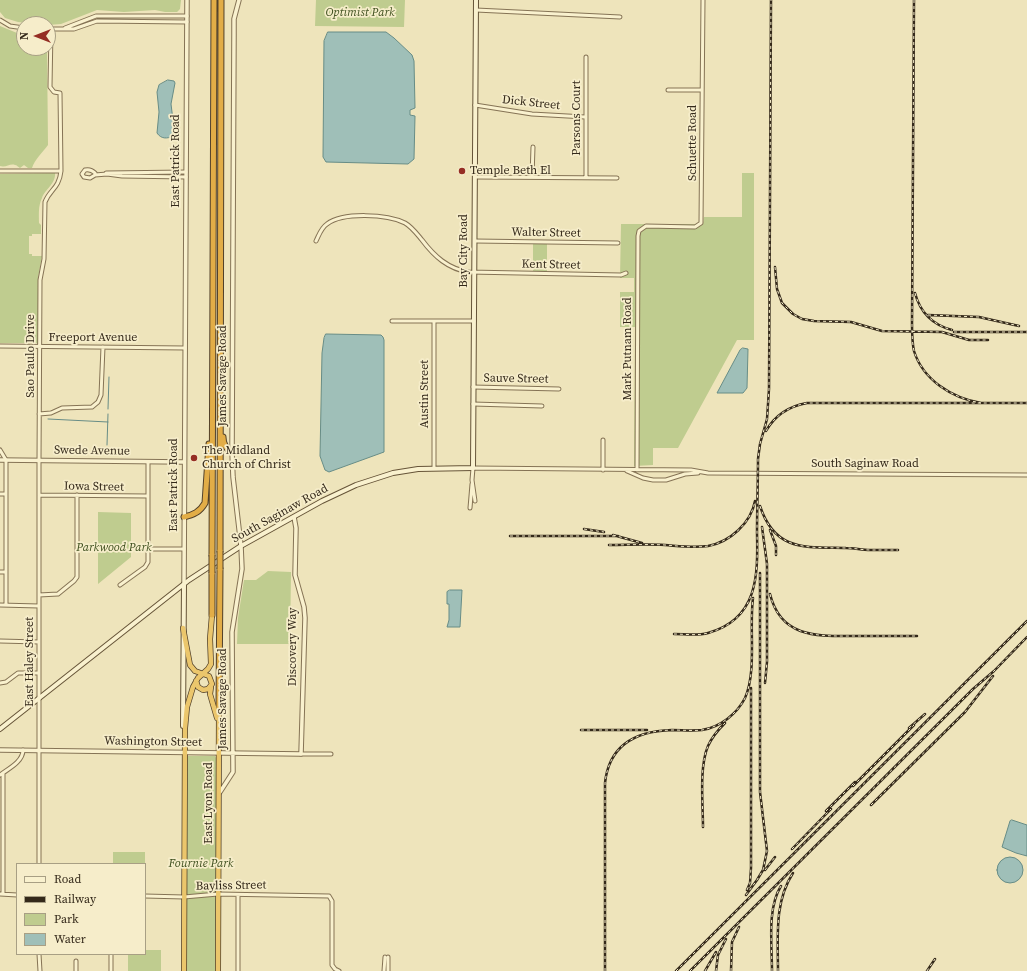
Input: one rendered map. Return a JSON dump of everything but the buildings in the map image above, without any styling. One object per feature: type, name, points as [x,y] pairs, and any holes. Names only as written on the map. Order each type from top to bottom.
[{"type":"highway","points":[[184,971],[184,739],[188,704],[200,676],[208,669],[211,662],[214,0]]},
{"type":"highway","points":[[219,707],[222,0]]},
{"type":"highway","points":[[184,517],[191,516],[198,512],[203,507],[205,502],[213,387]]},
{"type":"highway","points":[[220,418],[223,442],[228,450],[232,452]]},
{"type":"highway","points":[[183,628],[185,649],[192,667],[200,676]]},
{"type":"highway","points":[[200,676],[207,675],[210,678],[210,694],[219,726]]},
{"type":"highway","points":[[200,676],[197,684],[200,689],[207,689],[211,685]]},
{"type":"highway","name":"East Lyon Road","points":[[218,971],[219,707]]},
{"type":"main road","name":"Bay City Road","points":[[473,468],[476,0]]},
{"type":"main road","name":"South Saginaw Road","points":[[0,729],[184,584],[241,546],[341,491],[372,479],[406,470],[473,468]]},
{"type":"main road","name":"East Patrick Road","points":[[183,628],[184,584]]},
{"type":"main road","points":[[184,739],[185,649]]},
{"type":"street","name":"East Patrick Road","points":[[184,584],[187,0]]},
{"type":"street","name":"James Savage Road","points":[[218,795],[223,785],[232,775],[232,632],[242,576],[241,546],[233,477],[232,452],[234,19],[239,0]]},
{"type":"street","name":"Schuette Road","points":[[641,229],[646,226],[695,227],[701,223],[703,0]]},
{"type":"street","points":[[476,10],[620,17]]},
{"type":"street","points":[[61,29],[96,16],[187,16]]},
{"type":"street","points":[[0,20],[10,26],[16,27]]},
{"type":"street","points":[[56,29],[74,29],[97,21],[187,22]]},
{"type":"street","name":"Sao Paulo Drive","points":[[39,461],[40,280],[44,252],[45,202],[47,197],[56,188],[59,182],[60,171],[60,93],[54,92],[50,87],[49,56]]},
{"type":"street","name":"Parsons Court","points":[[586,57],[586,178]]},
{"type":"street","points":[[668,90],[702,90]]},
{"type":"street","name":"Dick Street","points":[[476,105],[532,114],[585,117]]},
{"type":"street","points":[[532,177],[533,148]]},
{"type":"street","points":[[0,171],[60,171]]},
{"type":"street","points":[[95,174],[186,174]]},
{"type":"street","points":[[475,177],[617,178]]},
{"type":"street","name":"Kent Street","points":[[316,242],[320,232],[326,224],[334,219],[341,217],[382,217],[393,219],[405,224],[415,231],[438,258],[447,265],[461,271],[621,275],[626,273]]},
{"type":"street","name":"Mark Putnam Road","points":[[637,470],[638,236],[641,229]]},
{"type":"street","name":"Walter Street","points":[[474,241],[618,243]]},
{"type":"street","points":[[392,321],[474,321]]},
{"type":"street","name":"Austin Street","points":[[434,321],[434,468]]},
{"type":"street","name":"Freeport Avenue","points":[[0,346],[185,348]]},
{"type":"street","points":[[39,414],[51,413],[62,408],[92,406],[98,402],[101,394],[103,347]]},
{"type":"street","name":"Sauve Street","points":[[474,387],[558,389]]},
{"type":"street","points":[[473,404],[542,406]]},
{"type":"street","points":[[603,440],[603,470]]},
{"type":"street","points":[[0,450],[6,460],[6,605]]},
{"type":"street","name":"Swede Avenue","points":[[0,460],[184,462]]},
{"type":"street","name":"East Haley Street","points":[[39,461],[39,863]]},
{"type":"street","points":[[120,585],[147,564],[148,462]]},
{"type":"street","name":"South Saginaw Road","points":[[473,468],[691,470],[702,472]]},
{"type":"street","name":"Bay City Road","points":[[473,468],[472,480],[475,501]]},
{"type":"street","name":"South Saginaw Road","points":[[626,470],[643,478],[654,480],[666,480],[686,474],[702,472],[1027,475]]},
{"type":"street","points":[[470,508],[472,480]]},
{"type":"street","points":[[0,494],[6,494]]},
{"type":"street","name":"Iowa Street","points":[[39,495],[148,496]]},
{"type":"street","points":[[39,595],[58,594],[77,577],[77,495]]},
{"type":"street","name":"Discovery Way","points":[[294,517],[296,528],[295,575],[304,608],[305,618],[301,754]]},
{"type":"street","points":[[148,549],[184,550]]},
{"type":"street","points":[[0,572],[6,572]]},
{"type":"street","points":[[0,605],[39,606]]},
{"type":"street","points":[[0,641],[39,642]]},
{"type":"street","points":[[0,684],[6,682],[18,673],[39,673]]},
{"type":"street","name":"Washington Street","points":[[0,750],[331,754]]},
{"type":"street","points":[[16,895],[2,894],[2,774],[19,760],[23,754],[23,750]]},
{"type":"street","name":"Bayliss Street","points":[[146,896],[184,897],[218,894],[329,896],[332,901],[332,962],[335,969],[339,971]]},
{"type":"street","points":[[238,895],[238,971]]},
{"type":"street","points":[[40,955],[40,971]]},
{"type":"street","points":[[111,955],[111,971]]},
{"type":"street","points":[[384,971],[386,957],[388,971]]},
{"type":"street","points":[[76,961],[76,971]]},
{"type":"green space","points":[[0,0],[181,0],[180,9],[177,12],[155,10],[124,12],[97,10],[61,24],[56,24],[56,16],[16,16],[16,21],[5,18],[0,12]]},
{"type":"green space","name":"Optimist Park","points":[[316,0],[405,0],[404,27],[315,26]]},
{"type":"green space","points":[[0,26],[16,33],[16,56],[47,56],[48,145],[32,168],[28,168],[24,165],[20,168],[16,165],[0,166]]},
{"type":"green space","points":[[55,173],[54,180],[43,195],[40,204],[39,223],[41,225],[41,234],[32,234],[32,236],[29,236],[29,254],[32,254],[32,256],[42,256],[38,278],[38,343],[0,343],[0,174]]},
{"type":"green space","points":[[742,173],[754,173],[754,340],[737,340],[678,448],[653,448],[653,465],[634,466],[635,327],[620,327],[620,292],[634,292],[634,278],[620,278],[621,224],[703,224],[704,217],[742,217]]},
{"type":"green space","points":[[533,244],[547,244],[547,272],[533,272]]},
{"type":"green space","name":"Parkwood Park","points":[[98,512],[131,513],[131,557],[98,584]]},
{"type":"green space","points":[[268,571],[291,572],[290,644],[237,644],[238,618],[244,580],[256,580]]},
{"type":"green space","name":"Fournie Park","points":[[187,756],[215,756],[216,758],[216,971],[187,971]]},
{"type":"green space","points":[[113,852],[145,852],[145,863],[113,863]]},
{"type":"green space","points":[[146,950],[161,950],[161,971],[128,971],[128,955],[146,955]]},
{"type":"water","points":[[328,32],[386,32],[412,55],[414,61],[415,108],[410,110],[410,115],[415,116],[414,159],[408,164],[326,162],[323,157],[324,41]]},
{"type":"water","points":[[168,80],[174,81],[175,83],[171,104],[174,128],[173,136],[164,138],[157,133],[159,112],[157,92],[159,85]]},
{"type":"water","points":[[326,334],[381,335],[384,340],[384,452],[329,472],[325,470],[320,456],[322,353]]},
{"type":"water","points":[[743,348],[748,349],[747,388],[743,393],[717,393],[740,350]]},
{"type":"water","points":[[450,590],[462,590],[460,627],[447,627],[449,620],[449,604],[447,604],[447,592]]},
{"type":"water","points":[[1012,820],[1027,825],[1027,856],[1002,847],[1010,821]]},
{"type":"water","points":[[1010,857],[1019,861],[1023,870],[1019,879],[1010,883],[1001,879],[997,870],[1001,861]]},
{"type":"waterway","points":[[108,409],[109,377]]},
{"type":"waterway","points":[[107,445],[108,414]]},
{"type":"waterway","points":[[48,419],[108,422]]},
{"type":"railway","points":[[674,634],[704,634],[725,626],[737,618],[746,607],[752,594],[755,580],[757,565],[758,459],[760,444],[767,419],[769,389],[771,0]]},
{"type":"railway","points":[[914,0],[913,348],[924,371],[940,386],[960,397],[981,403]]},
{"type":"railway","points":[[775,267],[777,289],[782,303],[793,314],[802,319],[814,321],[851,322],[882,331],[942,332],[969,340],[988,340]]},
{"type":"railway","points":[[915,293],[920,306],[928,317],[939,325],[952,330]]},
{"type":"railway","points":[[928,315],[979,317],[1019,326]]},
{"type":"railway","points":[[954,332],[1027,332]]},
{"type":"railway","points":[[766,431],[778,416],[795,406],[807,403],[1027,403]]},
{"type":"railway","points":[[609,545],[697,547],[716,544],[731,536],[744,524],[753,509],[755,501]]},
{"type":"railway","points":[[760,506],[766,521],[774,532],[783,539],[794,544],[867,550],[898,550]]},
{"type":"railway","points":[[762,527],[767,564],[767,662],[765,683]]},
{"type":"railway","points":[[584,529],[604,532]]},
{"type":"railway","points":[[770,530],[776,546],[776,555]]},
{"type":"railway","points":[[613,535],[642,543]]},
{"type":"railway","points":[[510,536],[618,536]]},
{"type":"railway","points":[[746,895],[763,870],[767,851],[760,792],[760,573]]},
{"type":"railway","points":[[770,594],[775,609],[783,620],[792,627],[803,632],[828,636],[917,636]]},
{"type":"railway","points":[[605,971],[605,783],[612,759],[618,750],[636,737],[659,731],[702,730],[709,728],[727,719],[742,704],[749,687],[751,675],[753,598]]},
{"type":"railway","points":[[676,971],[1027,621]]},
{"type":"railway","points":[[690,971],[1027,637]]},
{"type":"railway","points":[[871,805],[965,712],[993,676]]},
{"type":"railway","points":[[747,890],[750,883],[751,868],[751,688]]},
{"type":"railway","points":[[909,728],[925,714]]},
{"type":"railway","points":[[703,827],[703,764],[711,740],[725,723]]},
{"type":"railway","points":[[853,786],[914,725]]},
{"type":"railway","points":[[581,730],[647,730]]},
{"type":"railway","points":[[826,811],[855,782]]},
{"type":"railway","points":[[792,849],[831,809]]},
{"type":"railway","points":[[765,870],[775,857]]},
{"type":"railway","points":[[778,971],[778,920],[783,896],[793,873]]},
{"type":"railway","points":[[772,971],[772,916],[774,905],[781,886]]},
{"type":"railway","points":[[731,971],[732,942],[739,927]]},
{"type":"railway","points":[[716,971],[718,955],[726,939]]},
{"type":"railway","points":[[705,971],[716,952]]},
{"type":"railway","points":[[927,971],[935,959]]},
{"type":"place","name":"Temple Beth El","points":[[462,171]]},
{"type":"place","name":"The Midland Church of Christ","points":[[194,458]]}]
